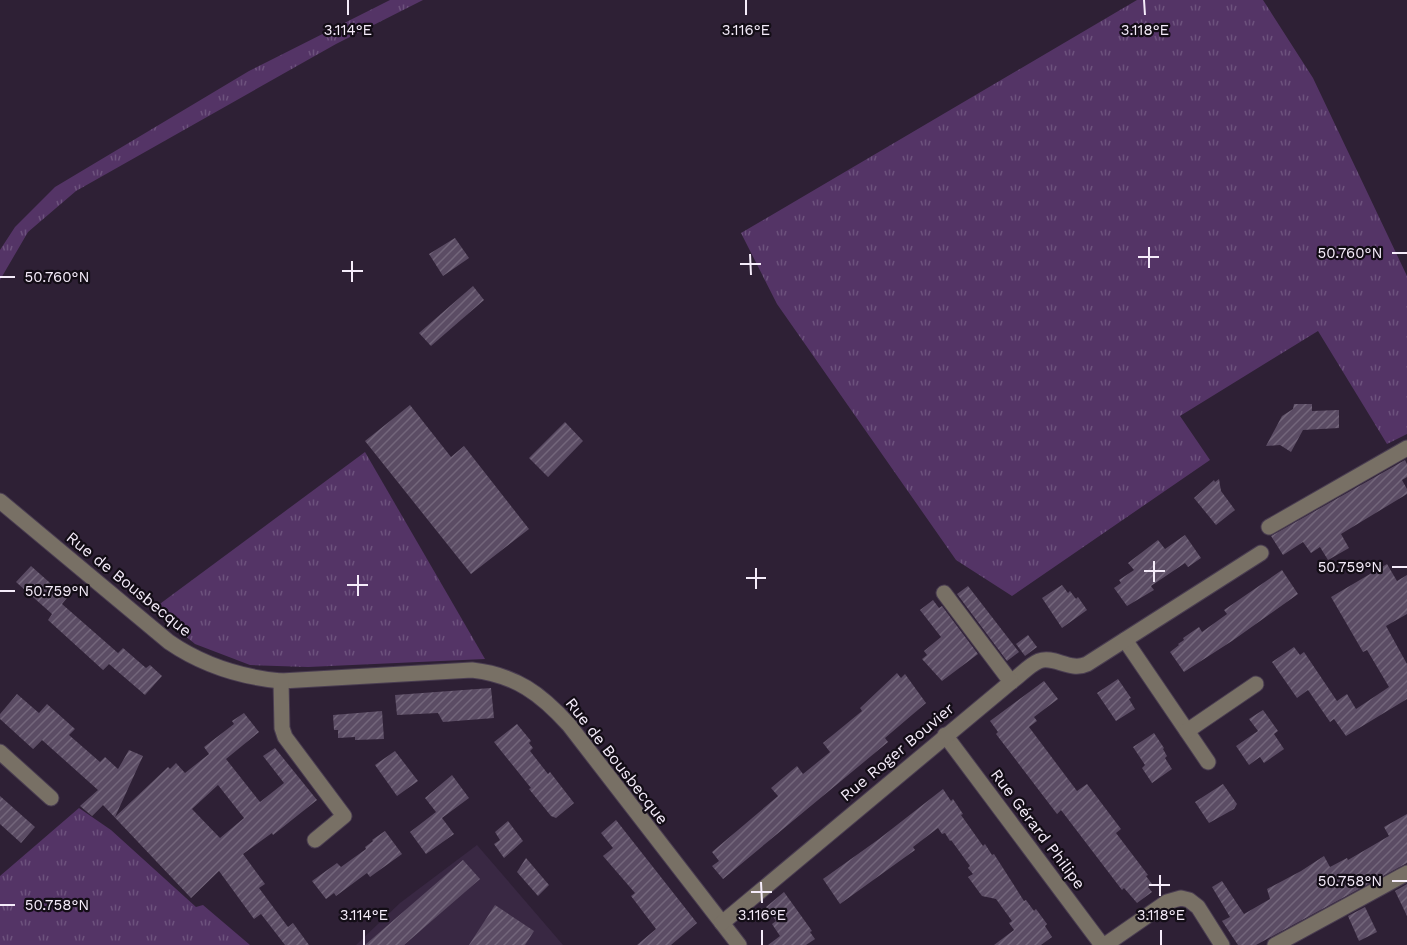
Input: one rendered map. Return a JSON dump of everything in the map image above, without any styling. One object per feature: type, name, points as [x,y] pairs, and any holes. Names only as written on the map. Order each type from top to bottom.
[{"type":"street","points":[[1269,526],[1407,448]]},
{"type":"street","name":"Rue de Bousbecque","points":[[0,501],[154,631],[181,650],[223,670],[282,681],[472,670],[501,676],[530,688],[569,725],[738,945]]},
{"type":"street","name":"Rue Roger Bouvier","points":[[722,923],[945,735],[1041,661],[1048,660],[1074,667],[1083,666],[1261,553]]},
{"type":"street","points":[[944,593],[1011,682]]},
{"type":"street","points":[[1125,640],[1208,762]]},
{"type":"street","points":[[282,681],[282,728],[285,736],[344,816],[315,840]]},
{"type":"street","points":[[1187,731],[1256,684]]},
{"type":"street","name":"Rue Gérard Philipe","points":[[945,735],[1104,945]]},
{"type":"street","points":[[0,752],[51,798]]},
{"type":"street","points":[[1275,945],[1407,873]]},
{"type":"street","points":[[1104,945],[1167,902],[1176,899],[1185,899],[1198,907],[1222,945]]},
{"type":"shaded area","points":[[477,845],[563,945],[356,945],[400,903]]},
{"type":"green space","points":[[390,0],[423,0],[336,44],[76,191],[28,232],[0,280],[0,250],[15,227],[55,187],[249,71]]},
{"type":"green space","points":[[1137,0],[1263,0],[1313,78],[1407,276],[1407,434],[1387,444],[1318,331],[1180,416],[1210,460],[1012,596],[956,560],[777,304],[741,233]]},
{"type":"green space","points":[[365,452],[485,659],[308,667],[250,665],[195,644],[153,609]]},
{"type":"green space","points":[[79,808],[111,830],[196,907],[203,905],[250,945],[0,945],[0,876]]},
{"type":"building","points":[[455,238],[469,258],[443,276],[429,254]]},
{"type":"building","points":[[473,286],[484,300],[431,346],[419,333]]},
{"type":"building","points":[[1294,404],[1312,404],[1312,411],[1339,410],[1339,428],[1303,430],[1291,452],[1280,445],[1266,446],[1282,416],[1293,409]]},
{"type":"building","points":[[410,405],[451,457],[464,446],[529,529],[471,574],[365,441]]},
{"type":"building","points":[[565,422],[583,441],[548,477],[529,458]]},
{"type":"building","points":[[1405,460],[1407,477],[1402,480],[1407,494],[1341,534],[1349,548],[1328,560],[1320,547],[1311,553],[1303,542],[1283,555],[1271,536]]},
{"type":"building","points":[[1219,479],[1221,491],[1235,510],[1216,525],[1194,498],[1214,480],[1215,482]]},
{"type":"building","points":[[1185,535],[1201,558],[1188,567],[1185,563],[1151,586],[1154,590],[1127,606],[1114,588],[1121,583],[1119,580],[1134,570],[1128,563],[1158,540],[1165,549]]},
{"type":"building","points":[[1387,564],[1397,581],[1407,575],[1407,614],[1386,626],[1407,664],[1407,699],[1346,736],[1334,719],[1330,722],[1308,690],[1297,698],[1272,662],[1294,647],[1300,655],[1304,652],[1337,701],[1347,694],[1356,709],[1389,687],[1367,650],[1363,652],[1331,597]]},
{"type":"building","points":[[31,566],[67,598],[62,604],[118,653],[123,648],[146,668],[150,665],[162,676],[145,695],[109,664],[103,670],[48,620],[52,614],[16,582]]},
{"type":"building","points":[[1282,570],[1298,594],[1184,672],[1170,652],[1184,640],[1183,638],[1199,627],[1202,632],[1227,614],[1224,610]]},
{"type":"building","points":[[1062,585],[1076,599],[1078,597],[1087,610],[1062,628],[1042,598]]},
{"type":"building","points":[[968,586],[1019,652],[1007,661],[957,594]]},
{"type":"building","points":[[933,600],[939,608],[942,606],[978,654],[942,681],[922,659],[927,655],[924,651],[941,637],[920,610]]},
{"type":"building","points":[[1028,635],[1037,647],[1025,656],[1016,644]]},
{"type":"building","points":[[897,673],[901,678],[905,674],[926,703],[885,738],[888,742],[723,879],[712,866],[719,861],[712,852],[778,796],[771,788],[797,766],[803,774],[830,752],[823,743],[862,711],[860,708]]},
{"type":"building","points":[[1118,679],[1131,698],[1129,699],[1135,709],[1116,721],[1097,693]]},
{"type":"building","points":[[1044,681],[1058,699],[1034,717],[1037,721],[1029,727],[1077,791],[1087,784],[1121,829],[1116,833],[1148,875],[1146,876],[1152,884],[1148,887],[1152,892],[1137,903],[1124,888],[1122,890],[1061,810],[1057,814],[996,734],[998,732],[990,721]]},
{"type":"building","points":[[491,688],[494,718],[443,722],[438,713],[397,715],[395,695]]},
{"type":"building","points":[[17,694],[39,713],[47,704],[75,729],[69,735],[100,762],[105,757],[118,769],[129,750],[143,756],[115,817],[168,767],[170,769],[176,763],[185,773],[209,754],[204,747],[234,724],[232,721],[244,713],[259,732],[226,759],[260,802],[284,783],[263,756],[275,748],[317,800],[273,835],[272,833],[243,854],[265,884],[259,888],[288,927],[293,923],[309,945],[285,945],[261,914],[254,919],[219,871],[191,898],[103,805],[92,816],[80,806],[98,790],[42,740],[33,749],[0,719],[0,714]],"holes":[[[218,785],[244,818],[220,838],[192,809]]]},
{"type":"building","points":[[1263,710],[1278,731],[1274,734],[1284,749],[1264,763],[1260,757],[1249,765],[1236,746],[1258,731],[1249,719]]},
{"type":"building","points":[[382,711],[384,739],[338,738],[338,730],[334,730],[333,715]]},
{"type":"building","points":[[517,724],[531,741],[529,743],[533,748],[530,751],[574,803],[556,818],[551,816],[494,742]]},
{"type":"building","points":[[1154,733],[1164,748],[1167,756],[1165,758],[1172,769],[1152,783],[1142,768],[1145,765],[1133,747]]},
{"type":"building","points":[[395,751],[418,781],[397,796],[375,765]]},
{"type":"building","points":[[452,775],[469,798],[442,818],[454,834],[426,854],[410,832],[436,812],[425,798]]},
{"type":"building","points":[[1223,784],[1237,804],[1234,809],[1209,823],[1195,802]]},
{"type":"building","points":[[943,789],[951,801],[953,799],[963,814],[961,815],[983,846],[985,844],[992,855],[994,854],[1024,901],[1026,900],[1034,911],[1036,909],[1047,924],[1045,926],[1052,937],[1041,945],[994,945],[1014,930],[1009,923],[1012,921],[996,899],[982,896],[968,877],[973,874],[968,868],[970,866],[951,840],[938,828],[913,847],[915,850],[840,904],[823,879]]},
{"type":"building","points":[[0,796],[35,827],[21,843],[0,824]]},
{"type":"building","points":[[1407,814],[1407,863],[1256,945],[1238,945],[1222,921],[1230,917],[1212,887],[1222,881],[1244,914],[1270,899],[1267,889],[1324,856],[1330,867],[1347,858],[1348,860],[1389,836],[1384,827]]},
{"type":"building","points":[[616,820],[697,923],[671,945],[637,945],[656,929],[631,896],[635,893],[603,856],[613,848],[601,833]]},
{"type":"building","points":[[508,821],[523,841],[504,858],[494,844],[500,840],[495,832]]},
{"type":"building","points":[[385,831],[402,854],[370,877],[367,873],[336,896],[334,893],[326,899],[312,881],[337,863],[341,867],[366,849],[365,847],[372,840]]},
{"type":"building","points":[[526,858],[549,885],[538,896],[517,872]]},
{"type":"building","points":[[463,860],[480,879],[404,945],[365,945]]},
{"type":"building","points":[[1407,884],[1407,916],[1395,891]]},
{"type":"building","points":[[784,892],[812,931],[810,932],[815,939],[806,945],[768,945],[780,936],[772,924],[776,921],[766,907]]},
{"type":"building","points":[[495,905],[534,931],[525,945],[469,945]]},
{"type":"building","points":[[1365,907],[1377,932],[1359,941],[1348,916]]}]
